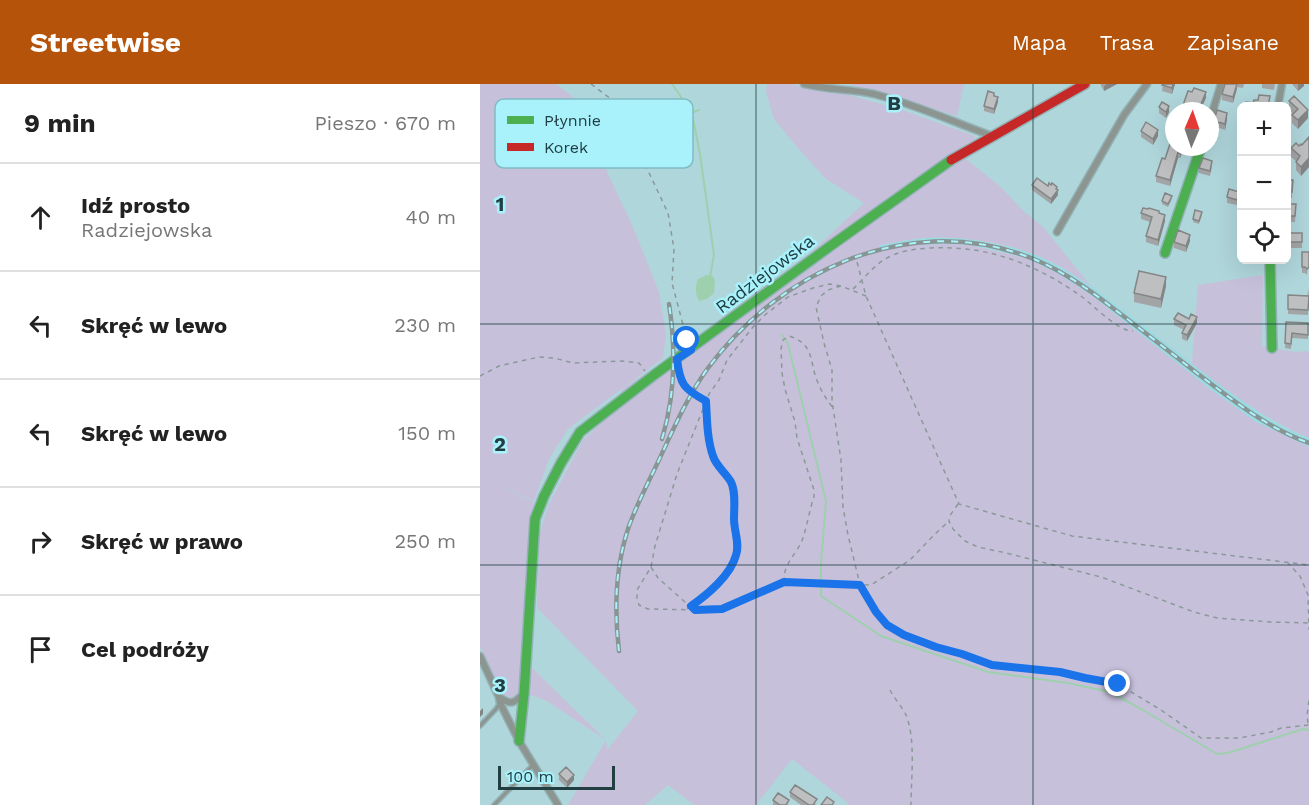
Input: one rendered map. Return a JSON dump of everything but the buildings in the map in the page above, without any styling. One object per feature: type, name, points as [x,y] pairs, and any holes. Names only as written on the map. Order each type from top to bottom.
[{"type":"street","points":[[804,84],[861,92],[890,99],[993,137]]},
{"type":"street","name":"Radziejowska","points":[[519,741],[535,519],[561,463],[580,432],[650,378],[950,161],[1085,84]]},
{"type":"street","points":[[1057,232],[1124,115],[1147,84]]},
{"type":"street","points":[[1216,102],[1221,84]]},
{"type":"street","points":[[1279,102],[1282,84]]},
{"type":"street","points":[[1165,253],[1198,156]]},
{"type":"street","points":[[1270,264],[1272,348]]},
{"type":"street","points":[[480,656],[519,741],[558,805]]},
{"type":"street","points":[[499,700],[516,702],[524,694]]},
{"type":"lane","points":[[480,726],[496,709],[499,700]]},
{"type":"lane","points":[[494,805],[533,764]]},
{"type":"path","points":[[591,84],[611,99]]},
{"type":"path","points":[[647,168],[668,213],[674,249],[672,283],[691,350]]},
{"type":"path","points":[[852,290],[873,267],[889,256],[902,251],[946,248],[978,250],[1026,264],[1049,275],[1127,332],[1133,331]]},
{"type":"path","points":[[857,262],[866,296],[959,504]]},
{"type":"path","points":[[866,296],[831,284],[789,297],[753,327],[727,360],[719,380],[709,394],[677,474],[651,567],[637,590],[639,605],[648,609],[722,609],[784,582],[871,585],[910,560],[949,521],[949,517],[959,504]]},
{"type":"path","points":[[841,286],[828,290],[821,296],[816,307],[832,370],[832,401],[842,460],[843,507],[860,585],[876,612],[887,625],[904,635],[992,665],[1060,672],[1118,684],[1201,738],[1239,738],[1281,728],[1309,725],[1307,717],[1309,700]]},
{"type":"path","points":[[784,582],[784,573],[801,543],[814,490],[797,438],[795,422],[785,389],[781,349],[783,339],[789,336],[806,345],[821,389],[834,409]]},
{"type":"path","points":[[480,376],[499,366],[539,357],[573,363],[621,361],[639,363],[650,378]]},
{"type":"path","points":[[677,359],[681,381],[687,389],[706,401]]},
{"type":"path","points":[[685,610],[717,585],[736,555],[737,538],[731,483],[712,456],[708,436],[706,401]]},
{"type":"path","points":[[959,504],[1072,536],[1309,565]]},
{"type":"path","points":[[949,521],[953,529],[965,541],[978,547],[1101,577],[1194,612],[1217,618],[1308,623]]},
{"type":"path","points":[[1287,562],[1300,576],[1309,595],[1309,630]]},
{"type":"path","points":[[651,567],[658,578],[695,610]]},
{"type":"path","points":[[890,690],[905,713],[909,728],[912,756],[910,805]]},
{"type":"shaded area","points":[[480,84],[556,84],[574,99],[495,99],[495,168],[605,168],[633,227],[659,292],[666,334],[663,358],[568,429],[549,459],[534,501],[483,477],[534,502],[520,691],[512,698],[503,694],[480,647]]},
{"type":"shaded area","points":[[767,84],[791,84],[829,93],[845,94],[902,110],[975,136],[973,142],[960,151],[965,158],[1001,187],[1021,209],[1043,227],[1091,286],[1059,266],[1033,254],[983,241],[948,238],[916,239],[880,245],[879,251],[911,245],[970,245],[1026,258],[1057,273],[1092,296],[1210,389],[1256,422],[1309,447],[1309,805],[847,805],[848,803],[792,759],[756,805],[694,805],[668,785],[645,805],[568,805],[606,740],[607,750],[638,711],[537,608],[540,533],[548,506],[583,440],[618,408],[622,389],[687,346],[799,264],[864,203],[826,179],[774,119],[766,92]]},
{"type":"shaded area","points":[[848,84],[964,84],[957,116]]},
{"type":"shaded area","points":[[942,237],[974,240],[1015,248],[1046,259],[1074,275],[1267,418],[1309,438],[1309,447],[1256,422],[1210,389],[1092,296],[1057,273],[1026,258],[970,245],[911,245],[879,251],[866,248]]},
{"type":"shaded area","points":[[707,275],[713,276],[715,280],[714,293],[707,299],[699,301],[696,293],[697,282],[698,279]]},
{"type":"shaded area","points":[[1263,275],[1262,346],[1295,352],[1309,351],[1309,438],[1263,414],[1192,364],[1198,285]]},
{"type":"shaded area","points":[[531,667],[606,740],[545,700],[528,694]]},
{"type":"waterway","points":[[672,84],[682,99]]},
{"type":"waterway","points":[[693,112],[699,110]]},
{"type":"waterway","points":[[693,119],[714,255],[710,277]]},
{"type":"waterway","points":[[782,335],[788,344],[826,501],[821,596],[881,636],[988,672],[1068,683],[1110,692],[1217,754],[1228,753],[1303,729],[1309,730]]},
{"type":"railway","points":[[619,651],[616,620],[617,588],[624,541],[639,502],[693,390],[737,334],[771,304],[808,279],[848,260],[891,247],[934,241],[979,244],[1036,260],[1071,278],[1093,293],[1251,413],[1279,430],[1309,443]]},
{"type":"railway","points":[[662,439],[670,406],[673,372],[673,338],[669,304]]},
{"type":"traffic: fast","points":[[1165,253],[1198,156]]},
{"type":"traffic: fast","points":[[519,741],[535,519],[561,463],[580,432],[654,375],[951,160]]},
{"type":"traffic: fast","points":[[1270,264],[1272,348]]},
{"type":"traffic: jam","points":[[951,160],[1085,84]]},
{"type":"route","points":[[687,340],[691,350],[677,359],[678,371],[687,389],[706,401],[708,436],[712,456],[731,483],[737,538],[736,555],[732,564],[717,585],[691,606],[695,610],[722,609],[784,582],[860,585],[876,612],[887,625],[904,635],[1005,668],[1060,672],[1118,684]]}]
